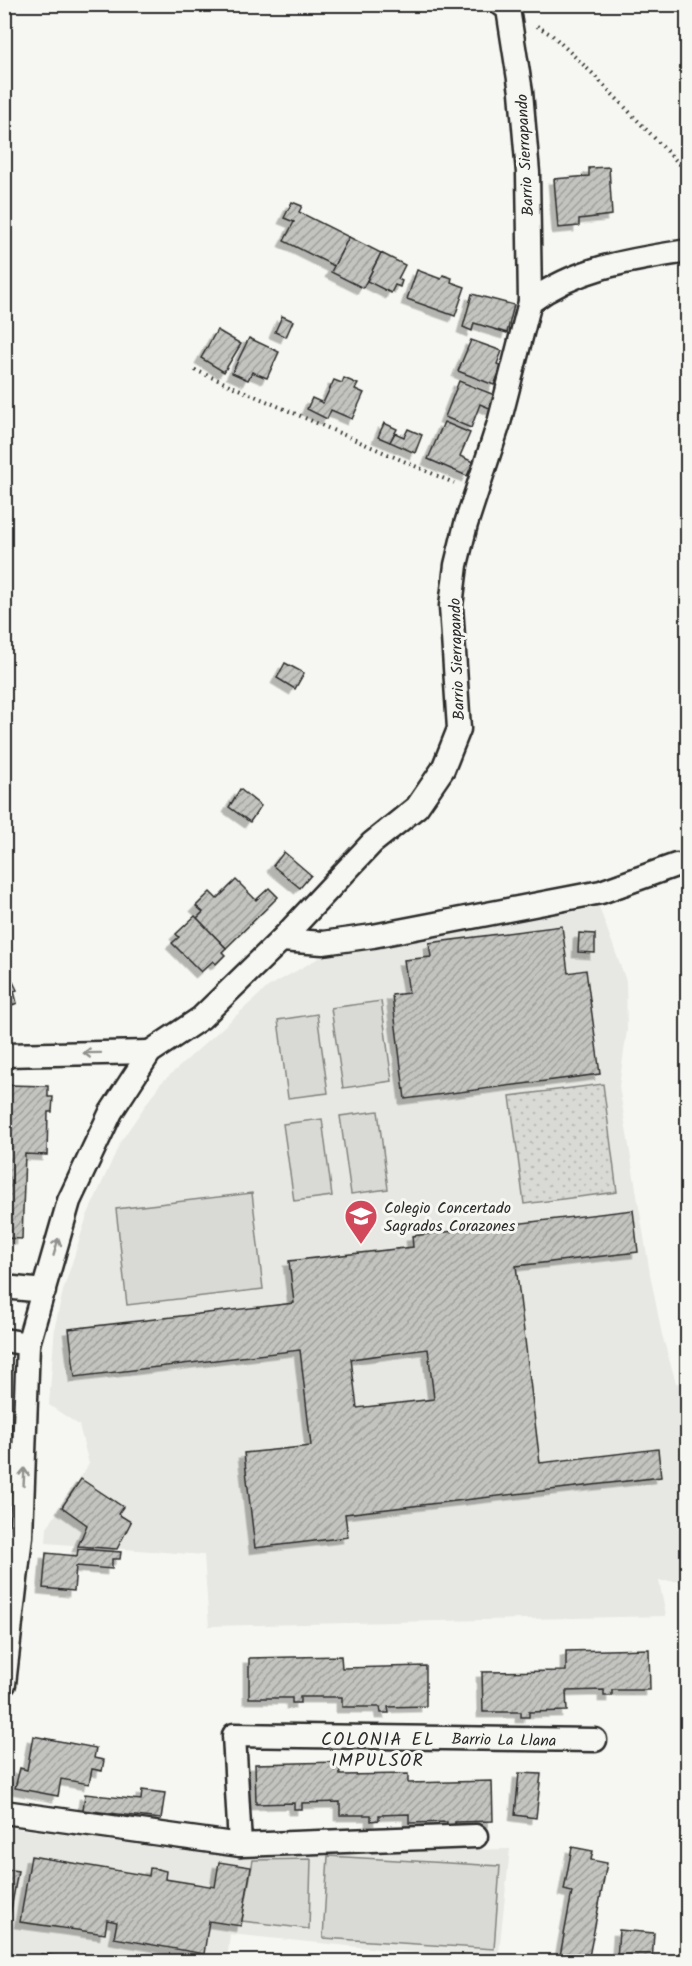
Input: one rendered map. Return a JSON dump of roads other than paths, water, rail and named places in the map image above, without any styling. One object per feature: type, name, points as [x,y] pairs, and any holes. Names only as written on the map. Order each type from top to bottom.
[{"type":"street","name":"Barrio Sierrapando","points":[[4,1684],[21,1536],[28,1344],[69,1201],[111,1112],[150,1052],[201,1018],[281,940],[372,843],[417,807],[443,769],[459,729],[451,606],[455,575],[476,493],[499,423],[530,302],[528,173],[521,92],[505,7]]},
{"type":"street","points":[[530,302],[555,284],[601,266],[687,251]]},
{"type":"street","points":[[281,940],[323,943],[372,936],[601,892],[676,865]]},
{"type":"street","points":[[4,1055],[150,1052]]},
{"type":"street","points":[[4,1287],[44,1291]]},
{"type":"street","points":[[4,1340],[28,1344]]},
{"type":"street","name":"Barrio La Llana","points":[[240,1845],[234,1735],[595,1740]]},
{"type":"street","points":[[4,1812],[240,1845],[476,1836]]},
{"type":"place","name":"Colegio Concertado Sagrados Corazones","points":[[361,1245]]},
{"type":"district","name":"COLONIA EL IMPULSOR","points":[[378,1749]]}]
